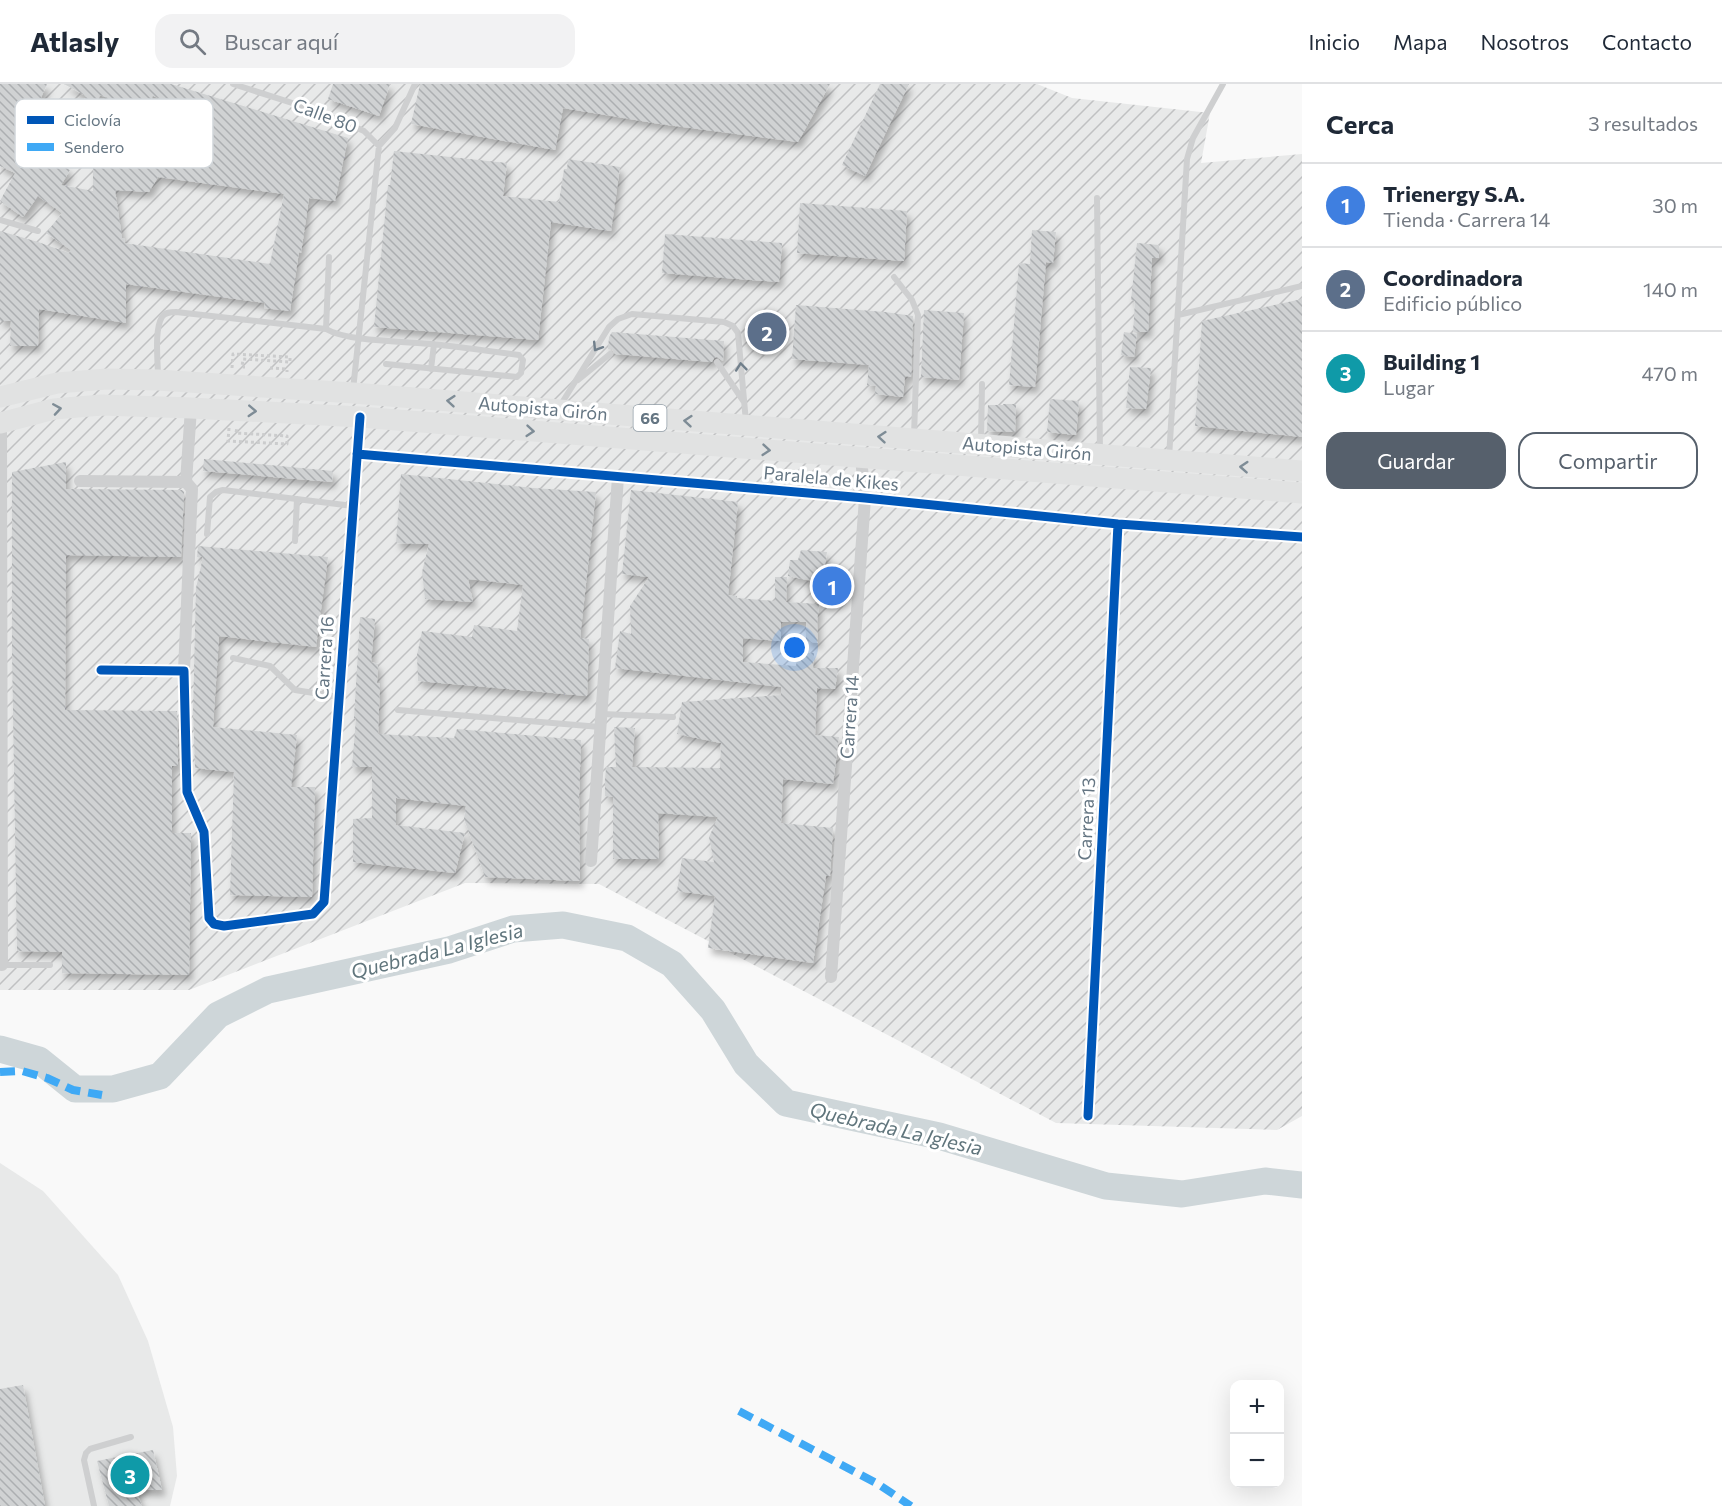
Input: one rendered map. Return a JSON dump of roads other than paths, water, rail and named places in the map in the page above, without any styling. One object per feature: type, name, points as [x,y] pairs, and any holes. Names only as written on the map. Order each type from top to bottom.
[{"type":"highway","name":"Autopista Girón","points":[[0,397],[57,383],[107,379],[158,380],[353,393],[1302,471]]},
{"type":"highway","name":"Autopista Girón","points":[[1,422],[54,409],[102,405],[360,417],[1302,493]]},
{"type":"street","points":[[101,670],[184,671],[192,489],[186,482],[190,408]]},
{"type":"street","name":"Carrera 16","points":[[184,671],[187,792],[204,832],[209,918],[214,924],[224,926],[313,914],[324,902],[360,417]]},
{"type":"street","points":[[1,422],[1,965]]},
{"type":"street","name":"Paralela de Kikes","points":[[357,454],[865,498],[1118,524],[1302,537]]},
{"type":"street","name":"Carrera 14","points":[[831,977],[865,498],[861,458]]},
{"type":"street","points":[[591,861],[618,477]]},
{"type":"street","points":[[80,481],[186,482]]},
{"type":"street","name":"Carrera 13","points":[[1088,1116],[1118,524]]},
{"type":"lane","name":"Calle 80","points":[[233,84],[341,121],[364,131],[379,146]]},
{"type":"lane","points":[[353,393],[379,146],[395,128],[415,84]]},
{"type":"lane","points":[[1169,461],[1188,159],[1193,138],[1223,84]]},
{"type":"lane","points":[[1097,198],[1100,456]]},
{"type":"lane","points":[[0,220],[38,231]]},
{"type":"lane","points":[[326,329],[329,257]]},
{"type":"lane","points":[[894,277],[912,300],[918,315],[914,440]]},
{"type":"lane","points":[[1178,315],[1302,286]]},
{"type":"lane","points":[[158,380],[158,332],[163,316],[166,313],[176,312],[326,329],[334,334],[434,344],[519,356],[523,360],[521,373],[517,377],[386,364]]},
{"type":"lane","points":[[557,410],[609,327],[618,319],[632,314],[724,322],[733,326],[738,333],[747,425]]},
{"type":"lane","points":[[430,369],[434,344]]},
{"type":"lane","points":[[574,382],[610,354]]},
{"type":"lane","points":[[717,362],[744,402]]},
{"type":"lane","points":[[981,445],[982,384]]},
{"type":"lane","points":[[207,534],[210,497],[223,490],[353,506]]},
{"type":"lane","points":[[295,541],[297,499]]},
{"type":"lane","points":[[233,658],[270,666],[295,690],[339,697]]},
{"type":"lane","points":[[398,710],[601,721],[673,717]]},
{"type":"lane","points":[[1,965],[50,965]]},
{"type":"lane","points":[[93,1506],[84,1460],[86,1453],[90,1449],[131,1437]]},
{"type":"waterway","name":"Quebrada La Iglesia","points":[[0,1049],[39,1060],[75,1089],[113,1089],[160,1076],[218,1015],[268,990],[449,950],[513,929],[563,925],[627,938],[672,964],[713,1010],[746,1064],[786,1103],[939,1136],[1106,1186],[1182,1194],[1265,1181],[1302,1185]]},
{"type":"place","name":"Coordinadora","points":[[767,332]]},
{"type":"place","name":"Trienergy S.A.","points":[[832,586]]},
{"type":"place","name":"Building 1","points":[[130,1475]]}]
